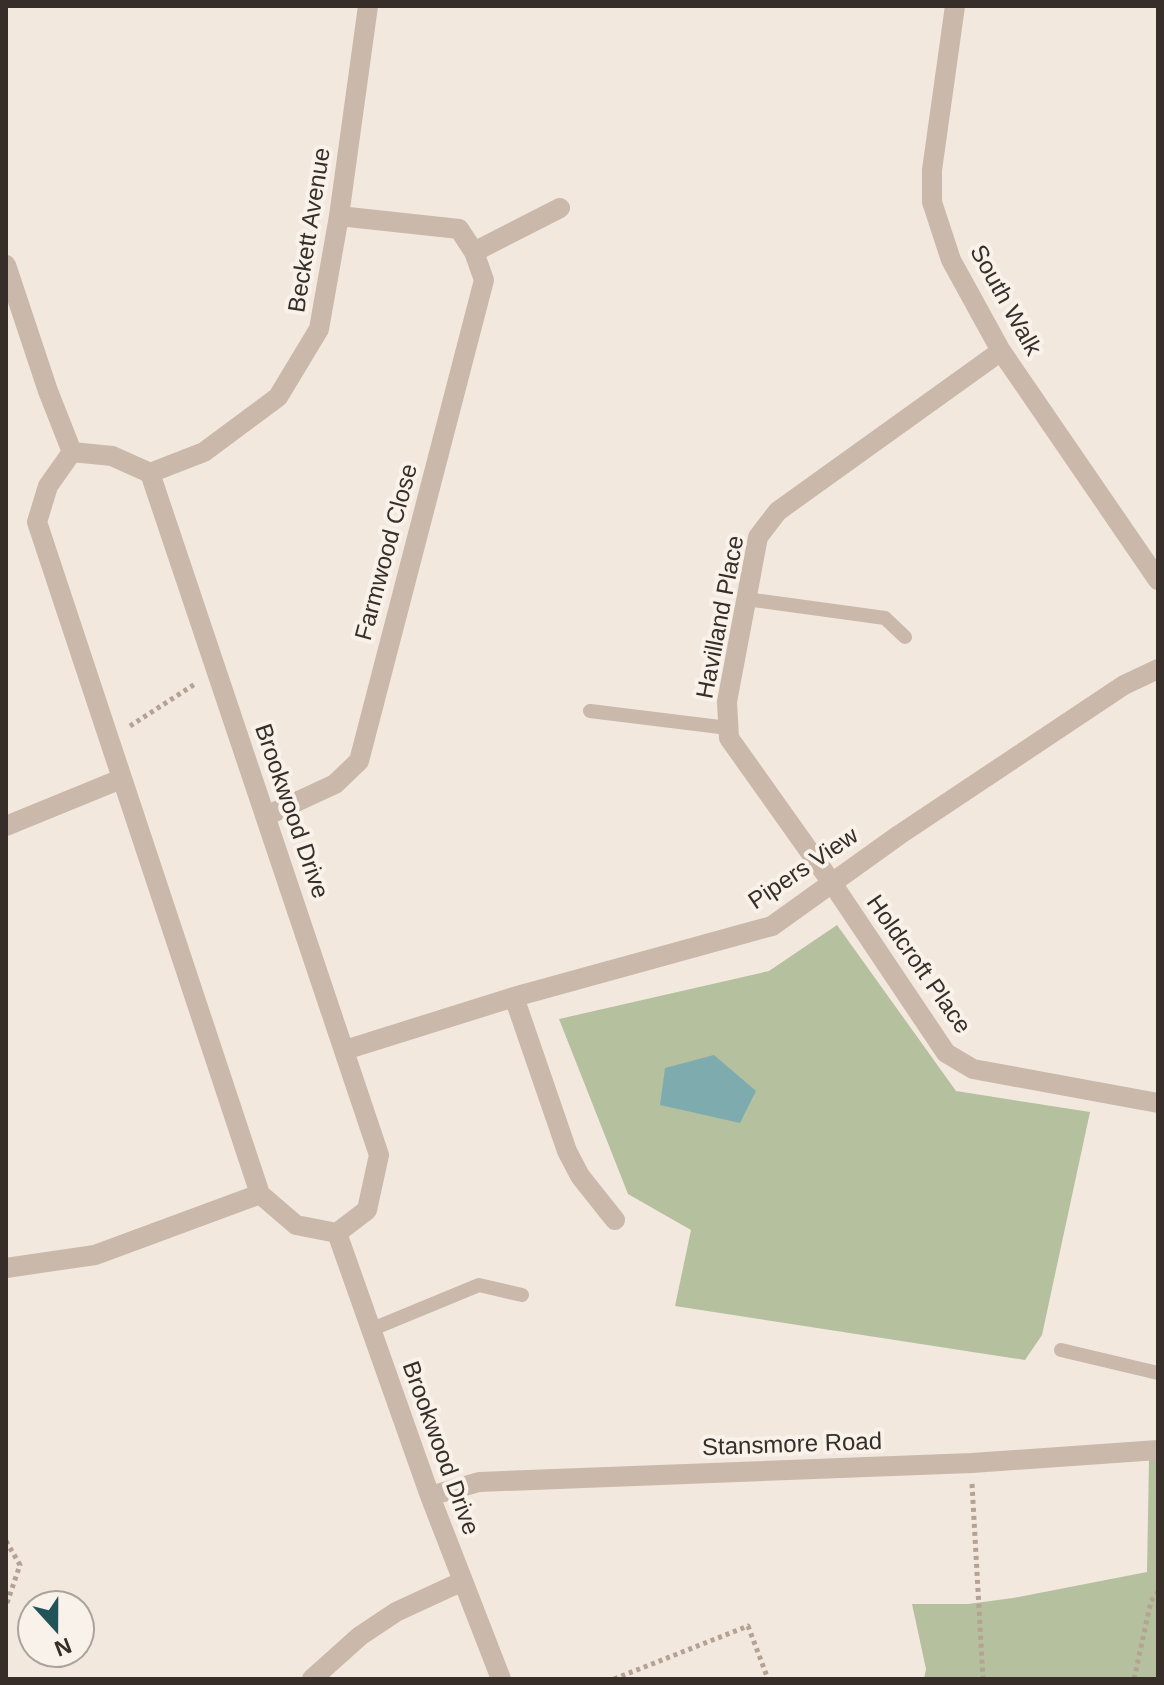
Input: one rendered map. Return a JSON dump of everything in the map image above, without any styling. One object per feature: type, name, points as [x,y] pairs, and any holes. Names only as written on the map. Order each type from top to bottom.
[{"type":"street","name":"Beckett Avenue","points":[[150,473],[204,452],[278,397],[319,329],[339,216],[368,6]]},
{"type":"street","name":"South Walk","points":[[955,6],[932,170],[932,202],[951,260],[1001,351],[1158,580]]},
{"type":"street","points":[[339,216],[459,229],[474,252],[560,208]]},
{"type":"street","name":"Farmwood Close","points":[[266,816],[335,784],[359,761],[484,280],[474,252]]},
{"type":"street","points":[[6,265],[72,452]]},
{"type":"street","name":"Havilland Place","points":[[832,883],[729,738],[727,702],[758,537],[778,511],[1001,351]]},
{"type":"street","points":[[72,452],[112,456],[150,473]]},
{"type":"street","points":[[72,452],[48,486],[37,522],[260,1194],[296,1225],[337,1233]]},
{"type":"street","name":"Brookwood Drive","points":[[150,473],[379,1155],[367,1210],[337,1233],[430,1496],[501,1679]]},
{"type":"street","name":"Pipers View","points":[[345,1050],[514,997],[772,926],[899,835],[1124,685],[1158,669]]},
{"type":"street","points":[[6,826],[121,779]]},
{"type":"street","name":"Holdcroft Place","points":[[832,883],[946,1053],[973,1069],[1158,1103]]},
{"type":"street","points":[[514,997],[567,1151],[580,1176],[615,1220]]},
{"type":"street","points":[[6,1268],[95,1255],[260,1194]]},
{"type":"street","name":"Stansmore Road","points":[[430,1496],[479,1482],[972,1463],[1158,1450]]},
{"type":"street","points":[[312,1679],[360,1636],[396,1612],[463,1581]]},
{"type":"lane","points":[[746,599],[885,618],[905,637]]},
{"type":"lane","points":[[590,711],[728,728]]},
{"type":"lane","points":[[370,1330],[479,1285],[522,1295]]},
{"type":"lane","points":[[1061,1350],[1158,1373]]},
{"type":"path","points":[[108,740],[216,670]]},
{"type":"path","points":[[972,1463],[983,1679]]},
{"type":"path","points":[[6,1541],[20,1565],[6,1606]]},
{"type":"path","points":[[1134,1679],[1151,1601],[1158,1592]]},
{"type":"path","points":[[614,1679],[748,1626],[768,1679]]},
{"type":"green space","points":[[837,925],[956,1091],[1090,1112],[1042,1335],[1025,1360],[675,1306],[691,1230],[628,1194],[559,1019],[769,971]]},
{"type":"green space","points":[[1158,1459],[1158,1679],[924,1679],[926,1669],[912,1604],[968,1604],[1013,1598],[1147,1572],[1149,1460]]},
{"type":"water","points":[[714,1055],[756,1091],[740,1123],[660,1105],[665,1068]]}]
